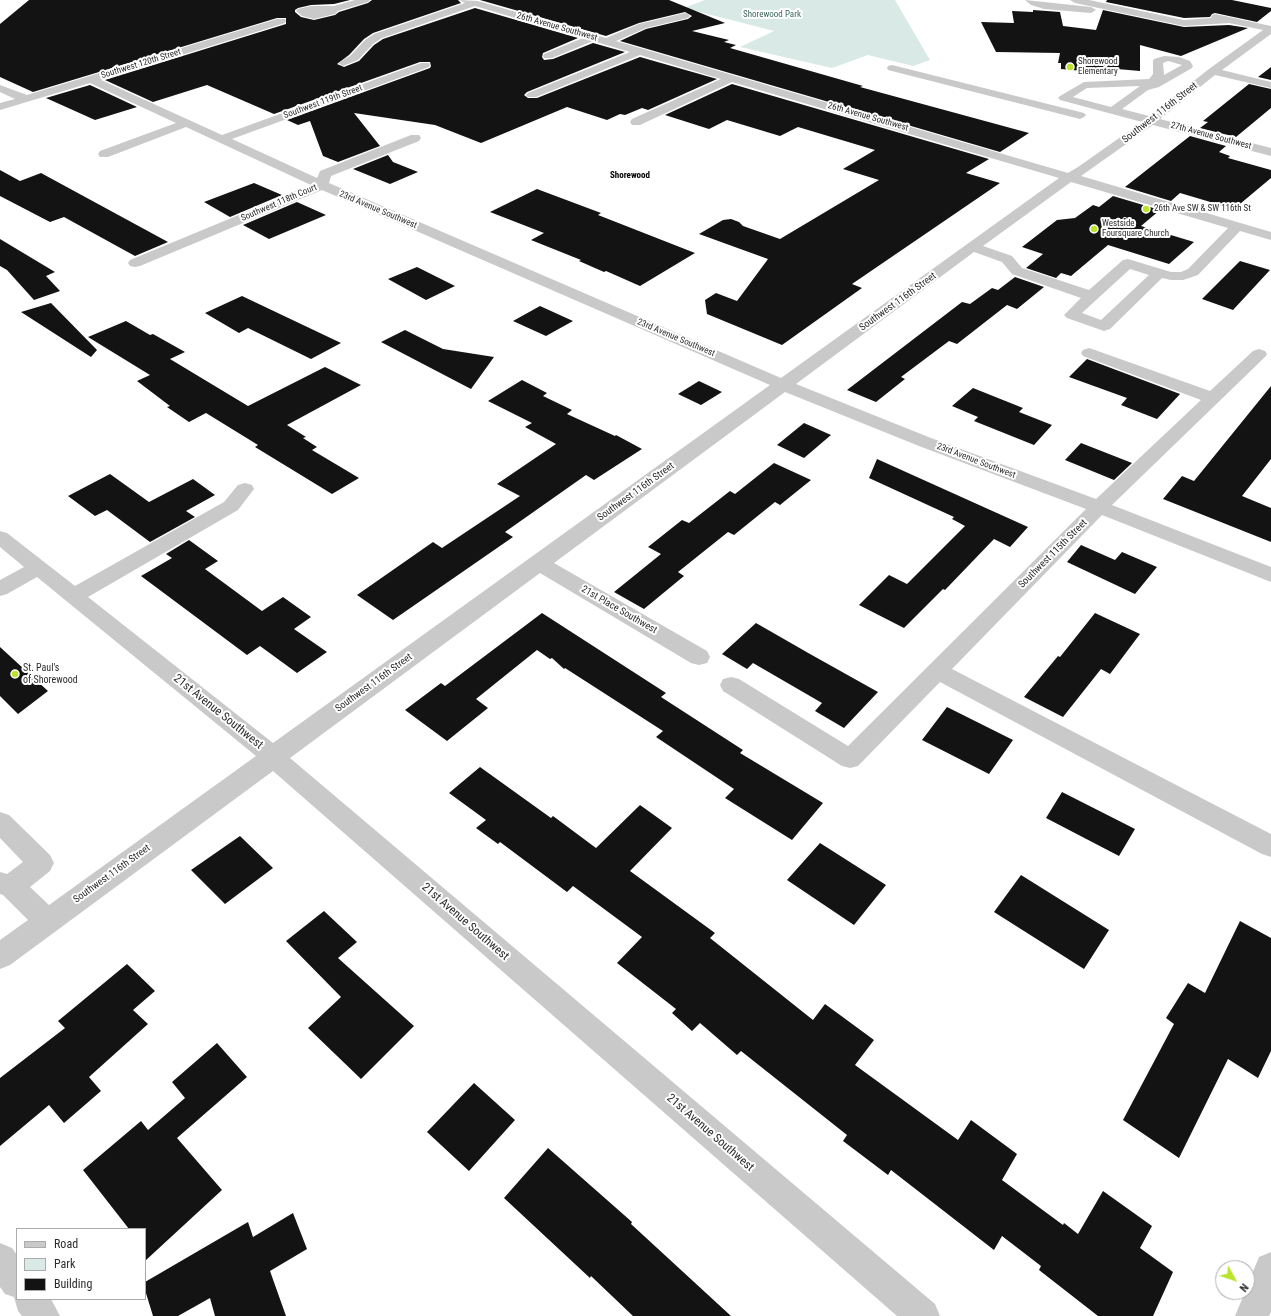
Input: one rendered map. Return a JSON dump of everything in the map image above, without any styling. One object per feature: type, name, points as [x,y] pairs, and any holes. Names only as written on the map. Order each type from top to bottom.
[{"type":"street","points":[[334,9],[365,0]]},
{"type":"street","points":[[1030,0],[1044,6],[1134,12]]},
{"type":"street","points":[[1075,0],[1184,23],[1230,20]]},
{"type":"street","points":[[343,63],[354,58],[369,42],[378,36],[469,2]]},
{"type":"street","name":"26th Avenue Southwest","points":[[469,2],[608,41],[1271,236]]},
{"type":"street","points":[[1194,12],[1271,29]]},
{"type":"street","points":[[608,41],[643,26],[685,16]]},
{"type":"street","name":"Southwest 120th Street","points":[[0,107],[281,21]]},
{"type":"street","name":"Southwest 116th Street","points":[[0,956],[272,756],[784,385],[1069,176],[1083,170],[1152,121],[1213,71],[1271,29]]},
{"type":"street","points":[[548,56],[594,38]]},
{"type":"street","points":[[532,95],[641,51]]},
{"type":"street","name":"Southwest 119th Street","points":[[221,139],[425,65]]},
{"type":"street","points":[[892,68],[1089,118]]},
{"type":"street","points":[[1213,71],[1271,85]]},
{"type":"street","points":[[636,122],[732,78]]},
{"type":"street","name":"23rd Avenue Southwest","points":[[90,80],[322,185],[784,385],[925,442],[1099,507],[1271,575]]},
{"type":"street","name":"27th Avenue Southwest","points":[[1112,111],[1141,86],[1084,85],[1064,98],[1112,111],[1271,152]]},
{"type":"street","points":[[0,88],[26,99]]},
{"type":"street","points":[[104,154],[187,123]]},
{"type":"street","points":[[1127,127],[1139,130]]},
{"type":"street","name":"Southwest 118th Court","points":[[135,263],[322,185],[325,174],[415,138]]},
{"type":"street","points":[[1160,273],[1104,326],[1072,315],[1091,296],[1128,264],[1171,276],[1183,276],[1193,272],[1238,226]]},
{"type":"street","points":[[972,248],[1007,260],[1017,271],[1091,296]]},
{"type":"street","points":[[1089,353],[1213,398]]},
{"type":"street","name":"Southwest 115th Street","points":[[731,685],[850,759],[1099,507],[1259,354]]},
{"type":"street","points":[[74,596],[231,506],[245,489]]},
{"type":"street","name":"21st Avenue Southwest","points":[[0,537],[272,756],[922,1316]]},
{"type":"street","name":"21st Place Southwest","points":[[539,563],[699,657]]},
{"type":"street","points":[[0,589],[38,568]]},
{"type":"street","points":[[937,672],[1271,846]]},
{"type":"street","points":[[0,822],[41,863],[5,884],[47,921]]},
{"type":"street","points":[[0,1260],[16,1281]]},
{"type":"street","points":[[1252,1316],[1271,1269]]},
{"type":"street","points":[[31,1300],[43,1316]]},
{"type":"green space","name":"Shorewood Park","points":[[705,0],[895,0],[930,60],[913,66],[868,55],[832,68],[740,47],[774,31],[684,8]]},
{"type":"building","points":[[29,0],[350,0],[334,4],[311,5],[295,10],[295,12],[301,17],[314,20],[335,15],[339,12],[368,3],[372,0],[458,0],[461,3],[373,33],[364,39],[349,55],[337,64],[344,67],[359,61],[374,45],[383,39],[475,8],[578,38],[543,53],[542,57],[544,60],[553,59],[593,43],[625,52],[527,92],[524,95],[528,98],[537,98],[640,57],[717,79],[648,110],[642,108],[625,115],[620,114],[607,120],[567,107],[481,143],[435,125],[354,113],[380,146],[338,162],[323,156],[310,121],[298,125],[287,120],[430,68],[430,62],[420,62],[274,114],[207,85],[153,102],[105,80],[286,24],[286,18],[277,18],[33,92],[0,77],[0,24]]},
{"type":"building","points":[[480,0],[669,0],[725,23],[692,31],[729,40],[724,42],[736,45],[730,48],[863,86],[860,87],[1029,133],[1000,152],[620,41],[646,29],[688,19],[692,16],[685,12],[639,23],[606,36]]},
{"type":"building","points":[[1107,0],[1232,0],[1271,8],[1271,11],[1257,22],[1215,13],[1210,17],[1184,18],[1106,2]]},
{"type":"building","points":[[1033,10],[1060,12],[1063,26],[1096,30],[1103,10],[1184,27],[1229,25],[1248,28],[1181,56],[1140,45],[1140,71],[1117,69],[1117,74],[1061,69],[1061,63],[1058,63],[1060,53],[996,52],[981,22],[1014,23],[1012,11],[1033,12]]},
{"type":"building","points":[[1271,67],[1271,80],[1258,77]]},
{"type":"building","points":[[732,84],[989,159],[966,173],[1000,183],[852,284],[862,288],[782,345],[707,314],[705,300],[716,293],[737,301],[768,259],[699,234],[723,220],[731,219],[739,222],[743,226],[780,239],[879,180],[843,169],[875,150],[798,127],[780,136],[727,120],[709,129],[665,115]]},
{"type":"building","points":[[1249,84],[1271,89],[1271,108],[1236,137],[1200,128],[1208,122],[1203,121]]},
{"type":"building","points":[[90,85],[137,107],[95,120],[46,98]]},
{"type":"building","points":[[1190,136],[1226,146],[1219,152],[1230,156],[1228,158],[1271,170],[1271,178],[1234,209],[1180,193],[1171,201],[1125,187]]},
{"type":"building","points":[[388,155],[393,162],[418,172],[390,184],[353,169]]},
{"type":"building","points":[[0,170],[20,181],[41,173],[168,242],[135,256],[64,217],[50,222],[0,196]]},
{"type":"building","points":[[254,183],[282,195],[230,217],[204,202]]},
{"type":"building","points":[[537,189],[601,213],[598,215],[695,253],[640,286],[531,240],[544,233],[490,212]]},
{"type":"building","points":[[1113,196],[1160,210],[1141,226],[1194,242],[1169,264],[1108,245],[1071,276],[1061,273],[1056,278],[1026,268],[1043,254],[1022,247],[1057,220],[1075,218],[1093,205],[1099,207]]},
{"type":"building","points":[[297,202],[326,215],[269,239],[243,225]]},
{"type":"building","points":[[0,239],[55,272],[46,276],[60,291],[34,300],[7,270],[0,266]]},
{"type":"building","points":[[1240,261],[1270,270],[1233,310],[1202,299]]},
{"type":"building","points":[[417,267],[455,286],[426,300],[388,279]]},
{"type":"building","points":[[1015,277],[1044,287],[1017,309],[1007,305],[957,344],[949,341],[901,377],[905,379],[876,402],[847,390],[962,302],[970,304],[992,288],[998,290]]},
{"type":"building","points":[[242,296],[341,343],[311,359],[248,328],[239,333],[205,313]]},
{"type":"building","points":[[51,303],[97,350],[91,357],[21,312]]},
{"type":"building","points":[[540,306],[573,321],[546,336],[513,321]]},
{"type":"building","points":[[126,321],[150,335],[153,334],[185,352],[170,359],[248,406],[325,367],[361,385],[287,425],[306,437],[303,438],[317,447],[312,450],[359,478],[332,494],[255,447],[258,445],[206,413],[189,422],[167,407],[170,406],[137,381],[150,375],[88,337]]},
{"type":"building","points":[[405,330],[443,349],[494,357],[471,389],[381,342]]},
{"type":"building","points":[[1087,359],[1180,394],[1157,419],[1121,405],[1127,398],[1069,377]]},
{"type":"building","points":[[522,380],[547,393],[543,396],[572,410],[567,414],[615,436],[616,435],[642,449],[594,480],[586,475],[505,532],[513,537],[393,620],[357,595],[433,542],[442,548],[520,496],[497,484],[556,444],[525,427],[532,423],[488,401]]},
{"type":"building","points":[[699,381],[722,392],[701,405],[678,394]]},
{"type":"building","points":[[1271,386],[1271,459],[1242,496],[1271,508],[1271,542],[1163,499],[1182,476],[1194,481]]},
{"type":"building","points":[[973,388],[1023,408],[1019,412],[1052,425],[1034,445],[974,421],[978,417],[952,406]]},
{"type":"building","points":[[804,423],[831,435],[804,458],[777,445]]},
{"type":"building","points":[[1081,443],[1132,463],[1114,480],[1065,460]]},
{"type":"building","points":[[877,459],[1028,527],[1010,547],[994,539],[945,590],[943,589],[904,628],[859,605],[889,575],[907,584],[965,526],[952,519],[954,517],[869,478]]},
{"type":"building","points":[[774,463],[811,480],[780,505],[775,502],[734,535],[728,532],[678,572],[684,576],[644,609],[614,592],[661,554],[648,547],[682,520],[689,523],[730,491],[735,494]]},
{"type":"building","points":[[110,474],[149,502],[193,479],[215,495],[186,511],[195,517],[150,542],[107,510],[95,516],[68,496]]},
{"type":"building","points":[[189,540],[218,561],[205,569],[262,611],[283,597],[311,617],[294,629],[327,652],[297,673],[260,646],[247,655],[141,576],[172,558],[166,554]]},
{"type":"building","points":[[1081,545],[1115,560],[1122,552],[1157,567],[1135,594],[1067,562]]},
{"type":"building","points":[[542,613],[666,693],[661,697],[743,750],[740,753],[823,803],[792,840],[725,798],[734,789],[656,737],[663,731],[565,668],[564,669],[552,658],[550,659],[537,650],[476,699],[488,708],[447,741],[405,710],[441,683],[445,686]]},
{"type":"building","points":[[1095,613],[1140,634],[1110,674],[1101,669],[1063,717],[1024,697],[1058,656],[1060,657]]},
{"type":"building","points":[[756,623],[878,692],[844,728],[815,711],[822,703],[753,663],[747,669],[722,654]]},
{"type":"building","name":"St. Paul's of Shorewood","points":[[0,647],[48,691],[18,714],[0,696]]},
{"type":"building","points":[[947,707],[1013,740],[989,774],[922,740]]},
{"type":"building","points":[[480,767],[551,818],[553,816],[596,848],[640,805],[672,828],[630,871],[715,933],[710,938],[813,1020],[825,1004],[874,1040],[855,1065],[958,1140],[971,1120],[1017,1154],[1002,1180],[1063,1225],[1064,1223],[1078,1234],[1103,1191],[1152,1226],[1140,1248],[1173,1272],[1153,1316],[1098,1316],[1039,1270],[1041,1266],[1002,1236],[994,1250],[891,1170],[888,1175],[843,1141],[847,1135],[741,1051],[737,1055],[700,1023],[692,1031],[672,1013],[676,1009],[617,963],[642,937],[573,886],[567,892],[500,842],[498,844],[476,828],[486,820],[449,793]]},
{"type":"building","points":[[1062,792],[1135,829],[1119,856],[1046,818]]},
{"type":"building","points":[[240,836],[273,868],[225,904],[191,870]]},
{"type":"building","points":[[820,843],[886,885],[854,925],[787,880]]},
{"type":"building","points":[[1021,875],[1109,930],[1084,969],[994,912]]},
{"type":"building","points":[[324,911],[357,942],[338,958],[414,1026],[361,1079],[308,1028],[341,997],[286,941]]},
{"type":"building","points":[[1240,921],[1271,938],[1271,1051],[1258,1078],[1228,1059],[1179,1158],[1123,1120],[1174,1024],[1166,1018],[1188,983],[1205,993]]},
{"type":"building","points":[[127,964],[155,991],[133,1010],[148,1024],[89,1077],[101,1091],[64,1123],[49,1105],[0,1146],[0,1078],[65,1028],[58,1021]]},
{"type":"building","points":[[217,1043],[247,1077],[177,1138],[222,1190],[146,1260],[146,1228],[128,1228],[83,1170],[141,1121],[148,1130],[185,1098],[172,1082]]},
{"type":"building","points":[[474,1083],[515,1120],[469,1171],[427,1132]]},
{"type":"building","points":[[548,1148],[632,1222],[631,1224],[731,1316],[633,1316],[591,1276],[590,1278],[504,1198]]},
{"type":"building","points":[[293,1213],[307,1249],[270,1271],[286,1316],[215,1316],[210,1298],[178,1316],[153,1316],[146,1293],[146,1281],[248,1222],[253,1237]]},
{"type":"place","name":"Shorewood Elementary","points":[[1070,67]]},
{"type":"place","name":"26th Ave SW & SW 116th St","points":[[1146,209]]},
{"type":"place","name":"Westside Foursquare Church","points":[[1094,229]]},
{"type":"place","name":"St. Paul's of Shorewood","points":[[15,674]]},
{"type":"district","name":"Shorewood","points":[[630,176]]}]
